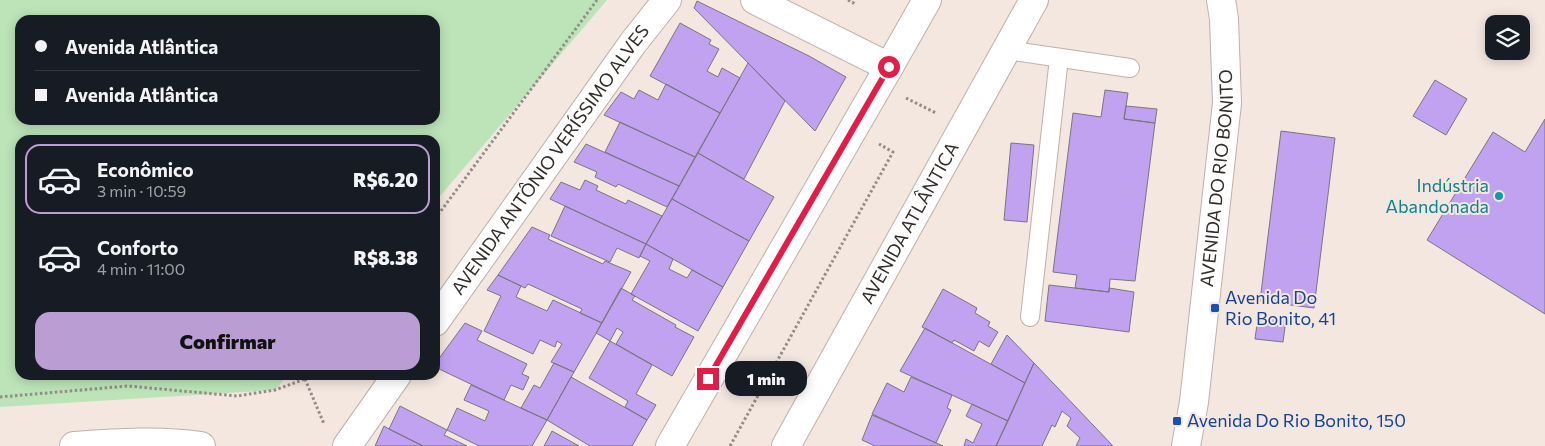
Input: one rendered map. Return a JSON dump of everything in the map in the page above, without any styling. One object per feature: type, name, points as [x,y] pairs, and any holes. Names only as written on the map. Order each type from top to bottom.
[{"type":"street","name":"AVENIDA ANTÔNIO VERÍSSIMO ALVES","points":[[440,315],[633,43],[667,0]]},
{"type":"street","points":[[755,0],[884,75]]},
{"type":"street","points":[[670,446],[926,0]]},
{"type":"street","name":"AVENIDA ATLÂNTICA","points":[[786,446],[1034,0]]},
{"type":"street","name":"AVENIDA DO RIO BONITO","points":[[1186,446],[1194,402],[1227,103],[1224,19],[1221,0]]},
{"type":"street","points":[[347,446],[393,380]]},
{"type":"street","points":[[74,446],[128,442],[201,446]]},
{"type":"lane","points":[[1006,50],[1130,68]]},
{"type":"lane","points":[[1030,317],[1059,58]]},
{"type":"path","points":[[440,212],[597,0]]},
{"type":"path","points":[[848,0],[853,3],[855,0]]},
{"type":"path","points":[[884,75],[964,127]]},
{"type":"path","points":[[730,446],[893,152]]},
{"type":"path","points":[[0,397],[128,386],[237,396],[275,390],[301,380]]},
{"type":"path","points":[[304,380],[326,429]]},
{"type":"green space","points":[[0,0],[607,0],[440,196],[440,135],[15,135],[15,380],[284,380],[275,390],[0,407]]},
{"type":"building","points":[[697,1],[809,56],[846,77],[815,131],[694,8]]},
{"type":"building","points":[[680,23],[711,40],[709,44],[719,49],[707,71],[718,77],[722,68],[740,78],[720,113],[650,76]]},
{"type":"building","points":[[748,63],[785,101],[744,179],[698,153]]},
{"type":"building","points":[[1435,80],[1467,99],[1446,135],[1413,116]]},
{"type":"building","points":[[666,84],[720,113],[695,157],[604,115],[621,92],[634,99],[639,90],[658,100]]},
{"type":"building","points":[[1105,90],[1128,93],[1124,119],[1155,123],[1135,281],[1110,279],[1109,292],[1075,288],[1077,275],[1053,272],[1073,113],[1101,117]]},
{"type":"building","points":[[1126,106],[1157,109],[1155,123],[1124,119]]},
{"type":"building","name":"Indústria Abandonada","points":[[1545,119],[1545,314],[1427,240],[1493,132],[1525,152]]},
{"type":"building","points":[[620,122],[695,157],[679,186],[605,152]]},
{"type":"building","points":[[1281,131],[1335,138],[1314,308],[1260,301]]},
{"type":"building","points":[[1011,143],[1034,145],[1027,222],[1004,220]]},
{"type":"building","points":[[586,144],[679,186],[667,207],[618,184],[616,187],[595,177],[597,172],[574,162]]},
{"type":"building","points":[[698,153],[774,197],[749,241],[672,199]]},
{"type":"building","points":[[585,180],[598,186],[596,190],[626,204],[628,200],[662,216],[646,244],[550,199],[561,182],[580,190]]},
{"type":"building","points":[[672,199],[749,241],[723,287],[646,244]]},
{"type":"building","points":[[565,206],[646,244],[639,258],[617,248],[610,262],[551,236]]},
{"type":"building","points":[[532,227],[550,235],[548,239],[603,264],[605,261],[631,272],[602,323],[580,313],[582,309],[528,284],[525,288],[498,275]]},
{"type":"building","points":[[646,244],[673,259],[669,269],[687,278],[692,270],[723,287],[698,331],[631,294],[650,261],[640,256]]},
{"type":"building","points":[[498,275],[521,286],[516,297],[547,311],[553,300],[602,323],[574,372],[551,362],[562,344],[557,341],[555,347],[540,340],[533,354],[484,331],[501,296],[487,290]]},
{"type":"building","points":[[1049,285],[1109,292],[1109,288],[1134,292],[1129,332],[1045,321]]},
{"type":"building","points":[[621,288],[635,296],[632,300],[694,337],[672,376],[616,344],[623,332],[617,328],[610,341],[596,333]]},
{"type":"building","points":[[943,289],[977,308],[975,313],[990,322],[988,326],[998,332],[989,347],[979,341],[974,351],[954,340],[952,343],[922,327]]},
{"type":"building","points":[[1258,317],[1286,320],[1283,342],[1255,339]]},
{"type":"building","points":[[465,323],[482,331],[477,340],[527,364],[522,374],[529,377],[523,390],[511,385],[504,400],[440,369],[440,357]]},
{"type":"building","points":[[925,328],[1025,383],[1008,421],[900,371]]},
{"type":"building","points":[[1007,335],[1034,363],[1025,383],[991,364]]},
{"type":"building","points":[[610,341],[652,365],[636,394],[656,405],[647,420],[625,407],[628,401],[589,378]]},
{"type":"building","points":[[554,363],[574,372],[547,420],[521,408],[534,385],[540,388]]},
{"type":"building","points":[[1034,363],[1113,446],[1076,446],[1080,438],[1067,426],[1071,418],[1062,411],[1055,427],[1052,425],[1042,446],[996,446]]},
{"type":"building","points":[[571,377],[647,420],[632,446],[590,446],[547,420]]},
{"type":"building","points":[[911,377],[952,395],[947,408],[951,410],[936,443],[872,414],[887,383],[904,392]]},
{"type":"building","points":[[471,385],[547,420],[532,446],[479,446],[447,430],[457,408],[485,421],[489,411],[464,400]]},
{"type":"building","points":[[972,404],[1008,421],[996,446],[964,446],[966,439],[973,443],[982,424],[966,416]]},
{"type":"building","points":[[400,406],[447,430],[444,435],[467,446],[423,446],[389,429]]},
{"type":"building","points":[[872,415],[943,446],[875,446],[862,440]]},
{"type":"building","points":[[384,426],[389,429],[423,446],[375,446]]},
{"type":"building","points":[[552,431],[579,446],[544,446]]},
{"type":"place","name":"Indústria Abandonada","points":[[1499,196]]},
{"type":"place","name":"Avenida Do Rio Bonito, 41","points":[[1215,308]]},
{"type":"place","name":"Avenida Do Rio Bonito, 150","points":[[1177,421]]},
{"type":"route","points":[[708,379],[889,67]]}]
